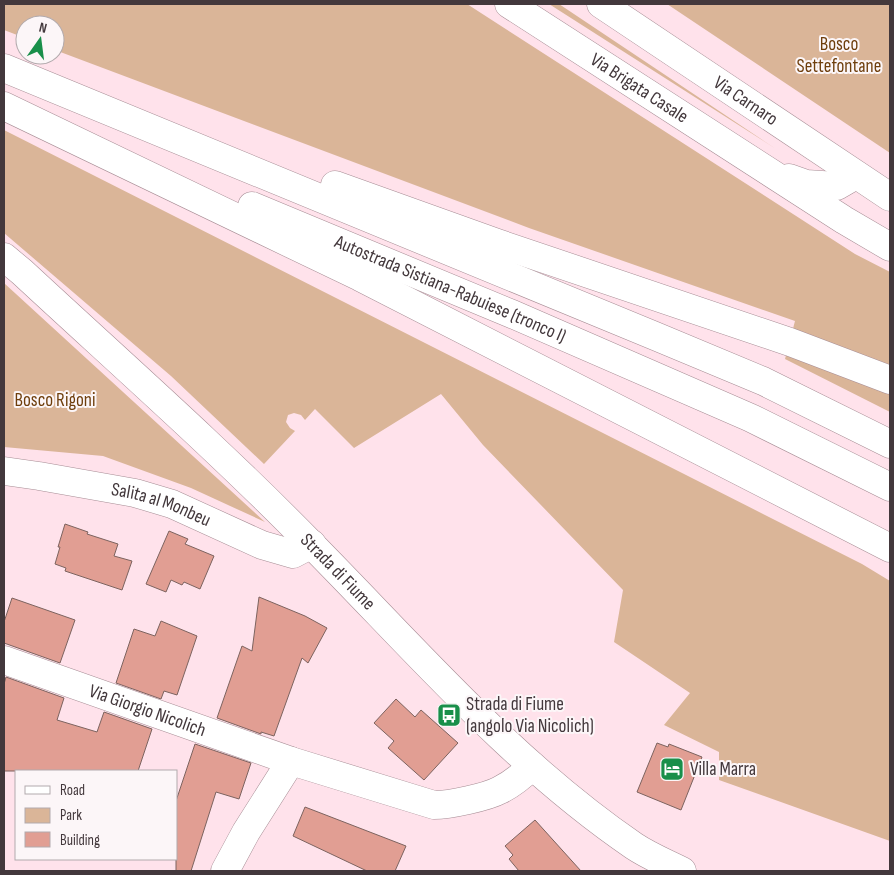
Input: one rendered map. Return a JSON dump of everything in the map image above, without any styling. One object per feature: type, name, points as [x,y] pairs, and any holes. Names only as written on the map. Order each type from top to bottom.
[{"type":"main road","name":"Via Brigata Casale","points":[[509,4],[771,172]]},
{"type":"main road","name":"Via Carnaro","points":[[601,4],[890,197]]},
{"type":"main road","points":[[4,67],[497,243],[790,342],[890,380]]},
{"type":"main road","name":"Autostrada Sistiana-Rabuiese (tronco I)","points":[[4,67],[762,381],[890,444]]},
{"type":"main road","points":[[4,105],[360,277],[890,548]]},
{"type":"main road","name":"Autostrada Sistiana-Rabuiese (tronco I)","points":[[4,105],[512,314],[751,418],[890,487]]},
{"type":"main road","points":[[771,172],[806,184],[837,186],[856,174]]},
{"type":"main road","points":[[771,172],[844,220],[890,247]]},
{"type":"main road","name":"Strada di Fiume","points":[[4,257],[199,435],[312,544],[464,702],[532,766],[563,793],[636,847],[682,871]]},
{"type":"main road","name":"Salita al Monbeu","points":[[4,471],[135,493],[172,504],[262,545],[293,554],[312,544]]},
{"type":"main road","name":"Via Giorgio Nicolich","points":[[4,660],[291,760],[434,805],[447,805],[498,791],[516,781],[532,766]]},
{"type":"main road","points":[[225,871],[246,832],[291,760]]},
{"type":"green space","points":[[4,4],[467,4],[855,254],[890,272],[890,412],[785,359],[795,321],[529,228],[65,54],[65,15],[15,15],[15,34],[4,30]]},
{"type":"green space","points":[[549,4],[559,4],[776,149]]},
{"type":"green space","name":"Bosco Settefontane","points":[[667,4],[890,4],[890,153]]},
{"type":"green space","points":[[4,130],[862,564],[890,581],[890,841],[719,780],[719,752],[664,725],[690,693],[614,642],[623,590],[483,445],[441,394],[354,448],[315,409],[305,420],[301,415],[294,413],[288,415],[286,422],[295,431],[264,464],[171,376],[4,233]]},
{"type":"green space","name":"Bosco Rigoni","points":[[4,283],[265,522],[191,488],[103,456],[4,447]]},
{"type":"building","points":[[65,524],[88,532],[87,534],[118,544],[114,556],[132,561],[122,590],[65,571],[66,568],[55,564]]},
{"type":"building","points":[[169,531],[188,539],[185,544],[214,556],[200,589],[184,582],[182,585],[171,580],[166,592],[146,584]]},
{"type":"building","points":[[259,597],[305,616],[327,628],[308,663],[302,658],[274,736],[261,732],[261,734],[217,718],[242,646],[252,651]]},
{"type":"building","points":[[12,598],[75,620],[60,663],[4,643],[4,622]]},
{"type":"building","points":[[161,621],[197,636],[177,695],[164,691],[161,699],[116,683],[134,629],[155,636]]},
{"type":"building","points":[[6,677],[64,698],[57,720],[97,732],[104,712],[152,729],[138,770],[4,771],[4,684]]},
{"type":"building","points":[[396,699],[415,717],[421,710],[458,743],[424,780],[388,748],[394,741],[374,723]]},
{"type":"building","name":"Villa Marra","points":[[657,743],[668,747],[669,744],[702,757],[681,810],[637,792]]},
{"type":"building","points":[[195,744],[251,763],[239,799],[216,792],[191,871],[176,871],[176,860],[178,860],[178,795]]},
{"type":"building","points":[[305,807],[406,846],[395,871],[367,871],[293,836]]},
{"type":"building","points":[[535,820],[581,871],[519,871],[509,859],[513,855],[505,846]]},
{"type":"place","name":"Strada di Fiume (angolo Via Nicolich)","points":[[449,715]]},
{"type":"place","name":"Villa Marra","points":[[672,769]]}]
